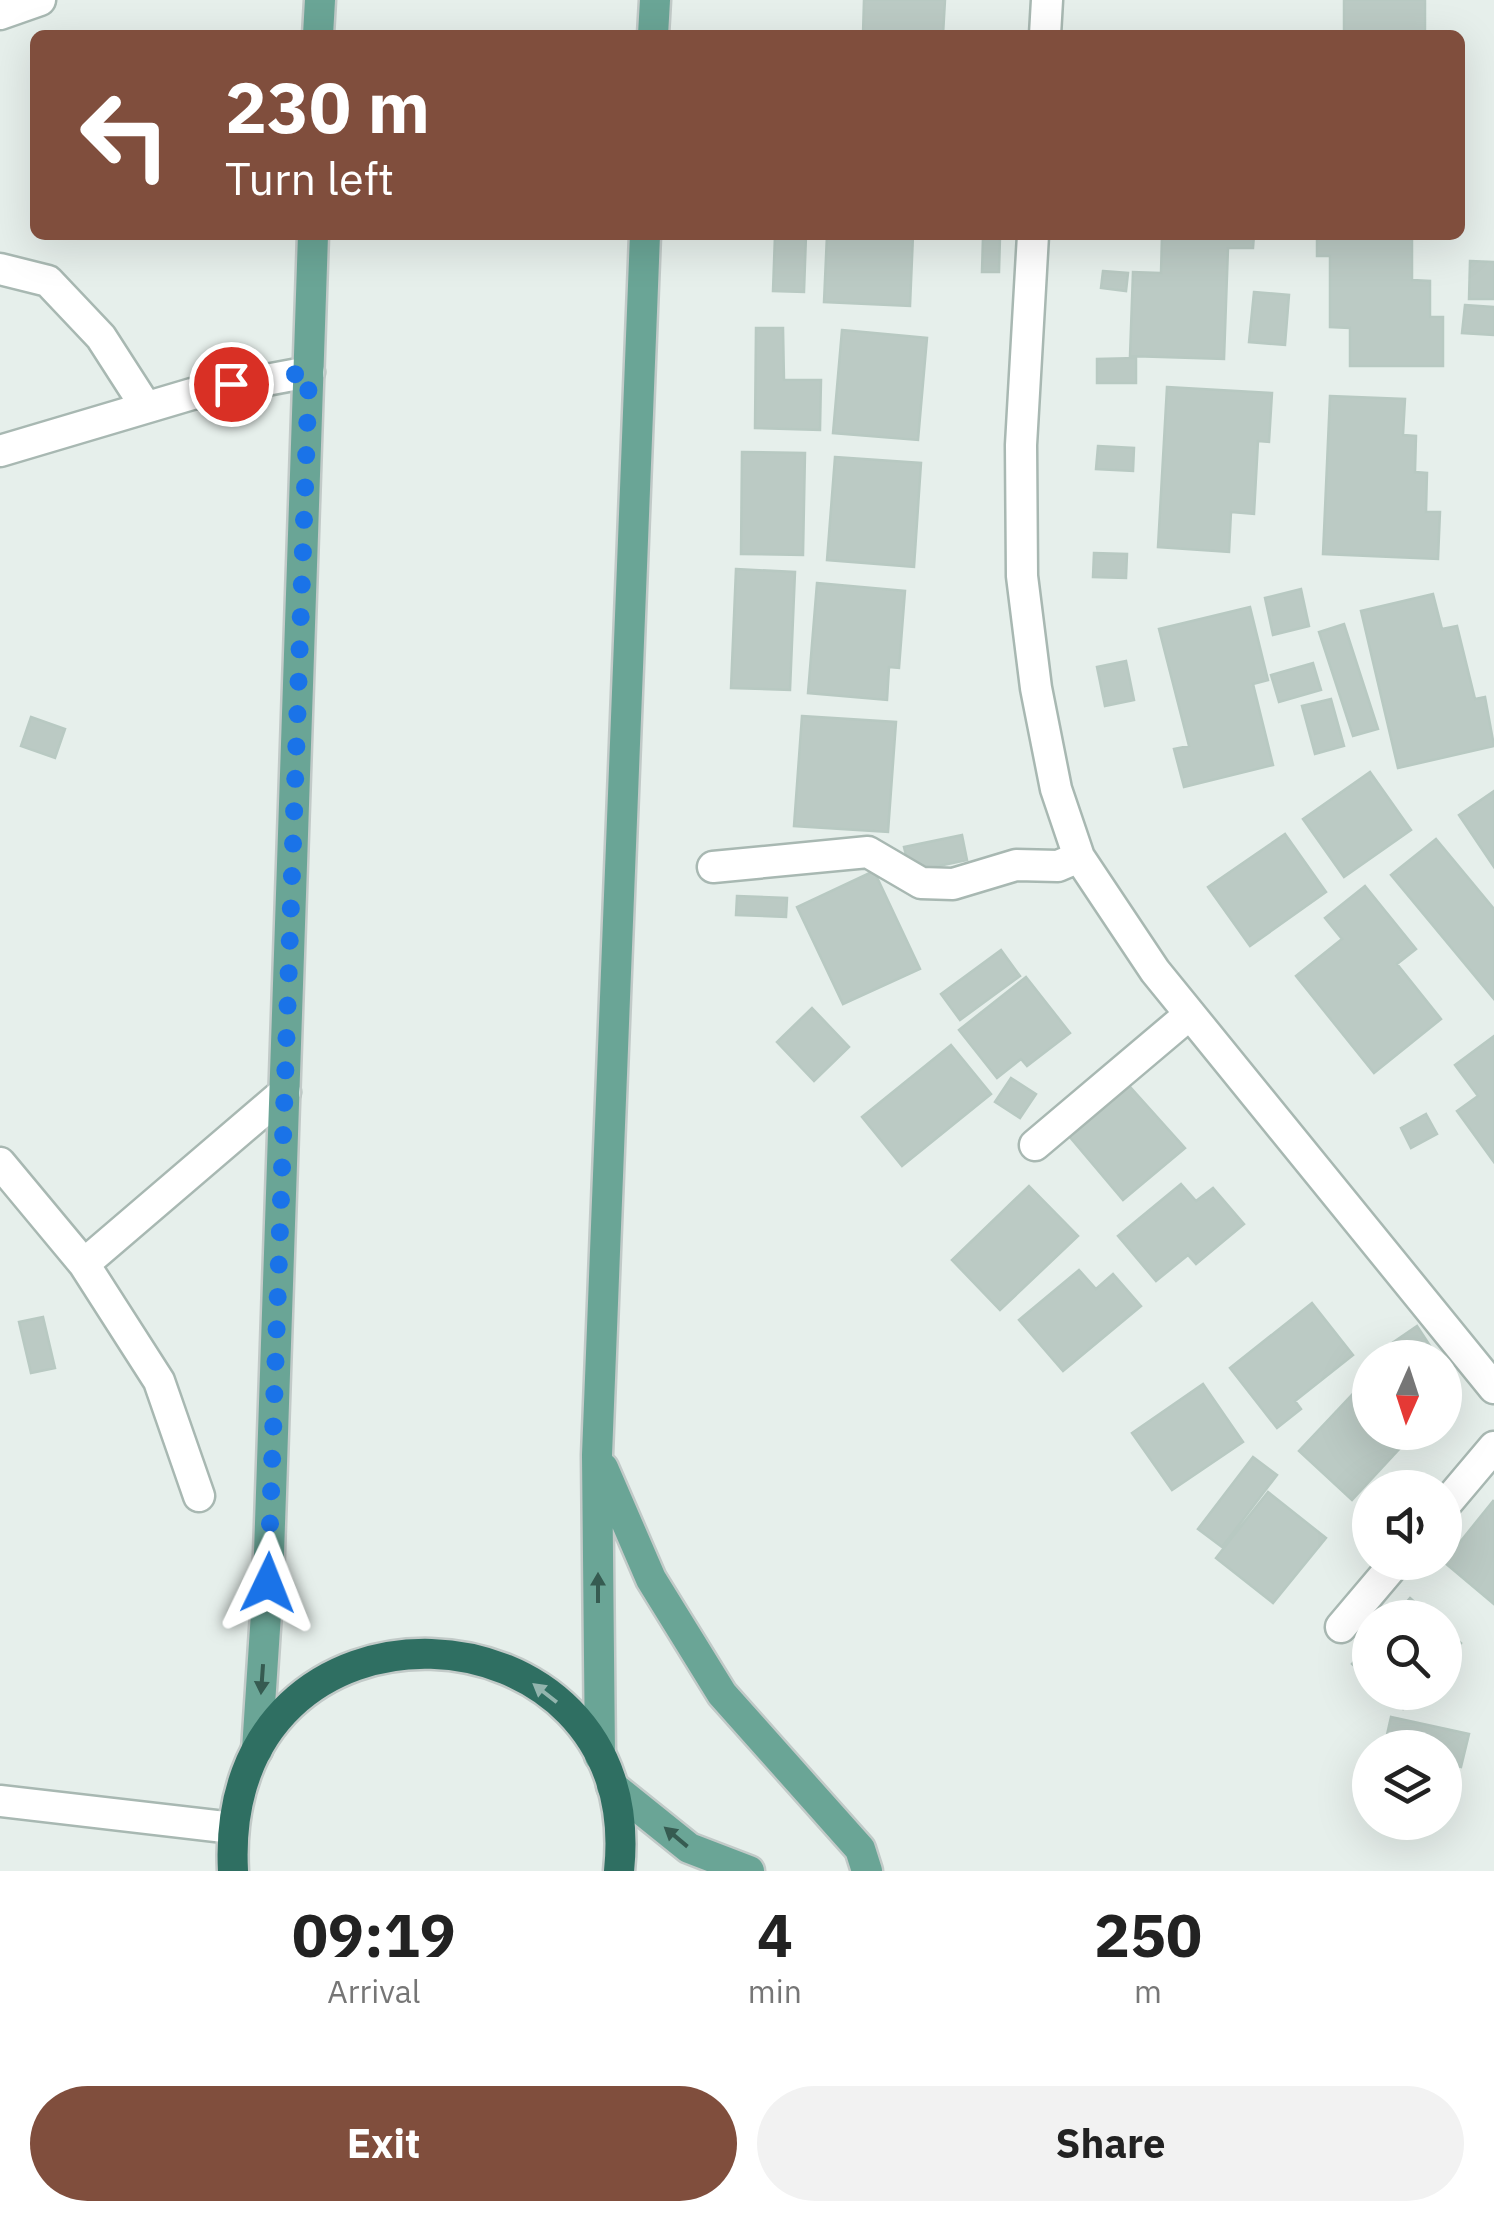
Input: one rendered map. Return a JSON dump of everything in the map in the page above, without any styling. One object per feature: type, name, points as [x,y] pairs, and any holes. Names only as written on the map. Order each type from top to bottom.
[{"type":"highway","points":[[233,1871],[233,1828],[243,1779],[274,1723],[323,1681],[351,1667],[414,1652],[478,1658],[508,1669],[561,1705],[600,1756],[612,1786],[619,1816],[619,1871]]},
{"type":"main road","points":[[318,30],[320,0]]},
{"type":"main road","points":[[653,30],[654,0]]},
{"type":"main road","points":[[256,1750],[268,1583],[313,240]]},
{"type":"main road","points":[[600,1756],[597,1455],[645,240]]},
{"type":"main road","points":[[597,1455],[651,1579],[722,1694],[860,1848],[866,1871]]},
{"type":"main road","points":[[612,1786],[689,1848],[749,1871]]},
{"type":"street","points":[[0,14],[40,0]]},
{"type":"street","points":[[1045,30],[1046,0]]},
{"type":"street","points":[[1033,240],[1021,445],[1022,576],[1036,688],[1053,772],[1080,856],[1155,970],[1494,1388]]},
{"type":"street","points":[[0,269],[48,281],[101,338],[146,407]]},
{"type":"street","points":[[0,451],[231,384],[309,372]]},
{"type":"street","points":[[713,867],[868,852],[922,883],[953,884],[1016,865],[1058,866],[1080,856]]},
{"type":"street","points":[[1035,1145],[1190,1014]]},
{"type":"street","points":[[84,1264],[285,1092]]},
{"type":"street","points":[[0,1162],[84,1264],[158,1381],[199,1496]]},
{"type":"street","points":[[1462,1485],[1494,1446]]},
{"type":"street","points":[[1342,1628],[1381,1580]]},
{"type":"street","points":[[0,1802],[233,1828]]},
{"type":"building","points":[[864,0],[945,0],[943,30],[863,30]]},
{"type":"building","points":[[1344,0],[1425,0],[1425,30],[1344,30]]},
{"type":"building","points":[[775,240],[806,240],[804,292],[773,291]]},
{"type":"building","points":[[827,240],[913,240],[910,306],[824,302]]},
{"type":"building","points":[[983,240],[1000,240],[999,272],[982,272]]},
{"type":"building","points":[[1162,240],[1254,240],[1253,248],[1228,248],[1224,359],[1130,356],[1133,272],[1161,273]]},
{"type":"building","points":[[1317,240],[1412,240],[1412,280],[1430,281],[1430,317],[1443,317],[1443,366],[1350,366],[1350,328],[1330,327],[1330,256],[1317,256]]},
{"type":"building","points":[[1470,261],[1494,262],[1494,299],[1469,299]]},
{"type":"building","points":[[1103,271],[1128,273],[1126,291],[1101,288]]},
{"type":"building","points":[[1254,292],[1289,295],[1285,345],[1249,342]]},
{"type":"building","points":[[1465,305],[1494,307],[1494,335],[1462,333]]},
{"type":"building","points":[[756,328],[783,328],[784,380],[821,380],[820,430],[755,428]]},
{"type":"building","points":[[842,330],[927,338],[918,440],[833,433]]},
{"type":"building","points":[[1136,358],[1136,383],[1097,383],[1097,359]]},
{"type":"building","points":[[1167,387],[1272,393],[1269,442],[1258,441],[1254,514],[1231,512],[1229,552],[1158,547]]},
{"type":"building","points":[[1330,396],[1405,399],[1403,435],[1416,436],[1415,472],[1427,473],[1426,512],[1440,512],[1438,559],[1323,554]]},
{"type":"building","points":[[1098,446],[1134,448],[1133,471],[1096,469]]},
{"type":"building","points":[[742,452],[805,453],[803,555],[741,554]]},
{"type":"building","points":[[835,457],[921,463],[914,567],[827,560]]},
{"type":"building","points":[[1094,553],[1127,554],[1126,578],[1093,577]]},
{"type":"building","points":[[736,569],[795,572],[790,690],[731,688]]},
{"type":"building","points":[[817,583],[905,591],[899,668],[889,667],[887,700],[808,693]]},
{"type":"building","points":[[1301,589],[1309,626],[1273,635],[1265,598]]},
{"type":"building","points":[[1433,594],[1442,629],[1457,626],[1475,699],[1485,697],[1494,746],[1398,768],[1361,611]]},
{"type":"building","points":[[1250,607],[1268,680],[1253,684],[1273,765],[1184,787],[1174,749],[1189,746],[1159,629]]},
{"type":"building","points":[[1344,624],[1378,729],[1353,736],[1319,632]]},
{"type":"building","points":[[1126,661],[1134,700],[1105,706],[1097,667]]},
{"type":"building","points":[[1313,663],[1321,690],[1279,702],[1271,675]]},
{"type":"building","points":[[1331,699],[1344,746],[1315,754],[1302,706]]},
{"type":"building","points":[[802,716],[896,722],[888,832],[794,826]]},
{"type":"building","points":[[31,717],[65,729],[55,758],[21,746]]},
{"type":"building","points":[[1370,772],[1411,830],[1344,877],[1303,819]]},
{"type":"building","points":[[1494,791],[1494,867],[1459,815]]},
{"type":"building","points":[[1285,834],[1326,892],[1250,946],[1208,887]]},
{"type":"building","points":[[962,835],[967,860],[910,872],[904,847]]},
{"type":"building","points":[[1436,839],[1494,909],[1494,999],[1391,875]]},
{"type":"building","points":[[874,871],[920,969],[843,1004],[797,907]]},
{"type":"building","points":[[1365,886],[1416,949],[1397,964],[1441,1019],[1374,1073],[1296,976],[1342,939],[1325,918]]},
{"type":"building","points":[[737,896],[787,898],[786,917],[736,915]]},
{"type":"building","points":[[1001,950],[1020,976],[960,1020],[941,994]]},
{"type":"building","points":[[1026,977],[1070,1033],[1027,1066],[1021,1059],[997,1078],[959,1030]]},
{"type":"building","points":[[812,1008],[849,1047],[814,1081],[777,1042]]},
{"type":"building","points":[[1494,1036],[1494,1162],[1457,1111],[1478,1096],[1455,1065]]},
{"type":"building","points":[[951,1045],[991,1094],[902,1166],[862,1117]]},
{"type":"building","points":[[1011,1078],[1036,1094],[1020,1118],[995,1102]]},
{"type":"building","points":[[1123,1079],[1185,1148],[1123,1200],[1063,1129]]},
{"type":"building","points":[[1426,1114],[1437,1134],[1411,1148],[1401,1128]]},
{"type":"building","points":[[1181,1184],[1196,1201],[1213,1188],[1244,1224],[1196,1264],[1188,1255],[1156,1281],[1118,1236]]},
{"type":"building","points":[[1029,1186],[1078,1236],[1000,1310],[952,1260]]},
{"type":"building","points":[[1079,1270],[1096,1289],[1113,1274],[1141,1306],[1063,1371],[1019,1320]]},
{"type":"building","points":[[1312,1303],[1352,1354],[1295,1401],[1301,1409],[1277,1428],[1230,1368]]},
{"type":"building","points":[[43,1317],[55,1368],[31,1373],[19,1322]]},
{"type":"building","points":[[1417,1326],[1426,1340],[1396,1340]]},
{"type":"building","points":[[1203,1384],[1243,1442],[1172,1490],[1132,1433]]},
{"type":"building","points":[[1352,1395],[1352,1450],[1398,1450],[1380,1470],[1352,1470],[1352,1500],[1299,1451]]},
{"type":"building","points":[[1253,1457],[1277,1475],[1222,1547],[1198,1529]]},
{"type":"building","points":[[1268,1492],[1326,1538],[1273,1603],[1216,1558]]},
{"type":"building","points":[[1493,1501],[1494,1604],[1462,1577],[1462,1540]]},
{"type":"building","points":[[1391,1717],[1451,1730],[1388,1730]]},
{"type":"building","points":[[1462,1732],[1469,1734],[1462,1763]]},
{"type":"route","points":[[231,384],[309,372],[268,1583]]}]
